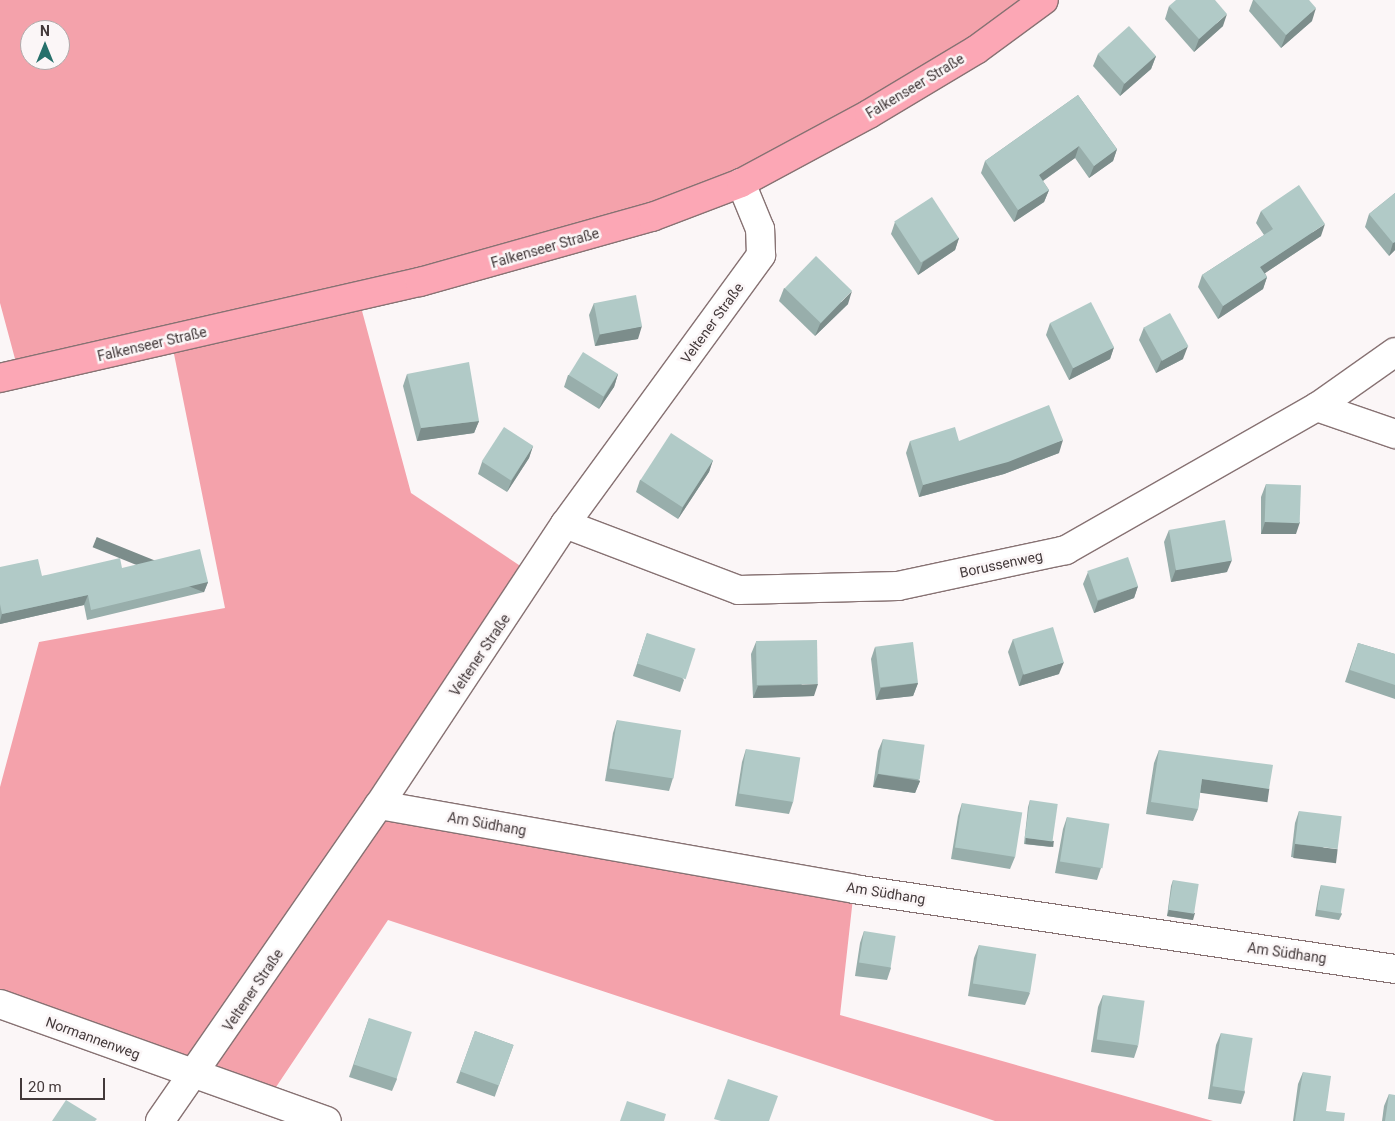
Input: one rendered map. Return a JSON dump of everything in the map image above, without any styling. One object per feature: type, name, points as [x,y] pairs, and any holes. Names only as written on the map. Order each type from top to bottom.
[{"type":"main road","name":"Falkenseer Straße","points":[[0,378],[420,282],[556,247],[652,217],[741,183],[877,109],[976,50],[1044,0]]},
{"type":"street","name":"Veltener Straße","points":[[160,1121],[194,1075],[379,805],[565,524],[761,255],[760,229],[741,183]]},
{"type":"street","name":"Borussenweg","points":[[565,524],[740,590],[898,586],[1066,550],[1317,407],[1395,352]]},
{"type":"street","points":[[1317,407],[1395,434]]},
{"type":"street","name":"Am Südhang","points":[[379,805],[854,889],[1395,969]]},
{"type":"street","name":"Normannenweg","points":[[0,1004],[194,1075],[328,1121]]},
{"type":"shaded area","points":[[0,0],[1044,0],[741,183],[358,296],[411,493],[534,575],[380,805],[854,889],[840,1015],[1213,1121],[995,1121],[388,920],[268,1099],[0,1004],[0,787],[39,642],[225,608],[171,339],[18,370],[0,303]]},
{"type":"building","points":[[1176,0],[1215,0],[1227,14],[1199,39],[1169,6]]},
{"type":"building","points":[[1254,0],[1309,0],[1316,8],[1286,35]]},
{"type":"building","points":[[1129,26],[1156,56],[1125,84],[1098,54]]},
{"type":"building","points":[[1078,95],[1117,149],[1094,166],[1079,146],[1039,175],[1049,190],[1018,210],[985,161]]},
{"type":"building","points":[[1299,185],[1325,224],[1260,267],[1267,277],[1223,306],[1202,275],[1273,229],[1261,211]]},
{"type":"building","points":[[1395,193],[1395,242],[1393,243],[1369,214]]},
{"type":"building","points":[[932,197],[959,238],[921,263],[894,222]]},
{"type":"building","points":[[816,256],[852,291],[821,323],[785,288]]},
{"type":"building","points":[[636,295],[642,326],[600,335],[594,303]]},
{"type":"building","points":[[1091,302],[1114,347],[1073,368],[1050,323]]},
{"type":"building","points":[[1170,313],[1188,346],[1162,361],[1144,328]]},
{"type":"building","points":[[583,352],[618,374],[603,397],[569,375]]},
{"type":"building","points":[[469,362],[479,421],[421,428],[407,374]]},
{"type":"building","points":[[1049,405],[1063,440],[1008,462],[923,485],[910,441],[955,427],[959,441]]},
{"type":"building","points":[[504,427],[533,446],[511,480],[482,461]]},
{"type":"building","points":[[671,433],[713,460],[682,507],[641,480]]},
{"type":"building","points":[[1266,484],[1301,485],[1300,523],[1265,522]]},
{"type":"building","points":[[1225,520],[1232,560],[1176,570],[1169,530]]},
{"type":"building","points":[[200,549],[208,582],[91,610],[88,595],[2,614],[0,604],[0,567],[38,559],[42,576],[120,558],[122,568]]},
{"type":"building","points":[[1128,557],[1138,586],[1097,600],[1087,571]]},
{"type":"building","points":[[1053,627],[1064,662],[1024,675],[1013,639]]},
{"type":"building","points":[[647,633],[696,649],[686,679],[637,663]]},
{"type":"building","points":[[817,640],[818,684],[757,685],[756,641]]},
{"type":"building","points":[[913,642],[918,683],[880,687],[875,647]]},
{"type":"building","points":[[1358,643],[1395,654],[1395,685],[1350,670]]},
{"type":"building","points":[[617,720],[681,730],[674,779],[609,768]]},
{"type":"building","points":[[883,739],[925,745],[920,780],[878,774]]},
{"type":"building","points":[[746,749],[800,758],[793,802],[739,793]]},
{"type":"building","points":[[1159,750],[1273,765],[1269,789],[1202,779],[1198,809],[1151,802]]},
{"type":"building","points":[[1030,800],[1058,804],[1052,842],[1025,838]]},
{"type":"building","points":[[962,803],[1022,813],[1015,857],[955,847]]},
{"type":"building","points":[[1299,811],[1342,816],[1338,849],[1295,844]]},
{"type":"building","points":[[1067,817],[1109,824],[1102,868],[1060,861]]},
{"type":"building","points":[[1173,880],[1199,884],[1194,914],[1168,910]]},
{"type":"building","points":[[1321,885],[1345,889],[1341,913],[1317,910]]},
{"type":"building","points":[[864,931],[896,936],[891,968],[859,963]]},
{"type":"building","points":[[979,945],[1036,954],[1030,993],[973,984]]},
{"type":"building","points":[[1103,995],[1145,1001],[1138,1045],[1097,1040]]},
{"type":"building","points":[[369,1018],[412,1032],[397,1079],[354,1065]]},
{"type":"building","points":[[475,1031],[514,1045],[499,1085],[460,1071]]},
{"type":"building","points":[[1221,1033],[1253,1038],[1244,1091],[1213,1086]]},
{"type":"building","points":[[1303,1072],[1331,1076],[1326,1111],[1345,1113],[1344,1121],[1295,1121]]},
{"type":"building","points":[[728,1079],[778,1096],[769,1121],[721,1121],[714,1119]]},
{"type":"building","points":[[1389,1094],[1395,1095],[1395,1121],[1385,1121]]},
{"type":"building","points":[[66,1100],[97,1119],[95,1121],[52,1121]]},
{"type":"building","points":[[627,1101],[666,1114],[664,1121],[620,1121]]}]
